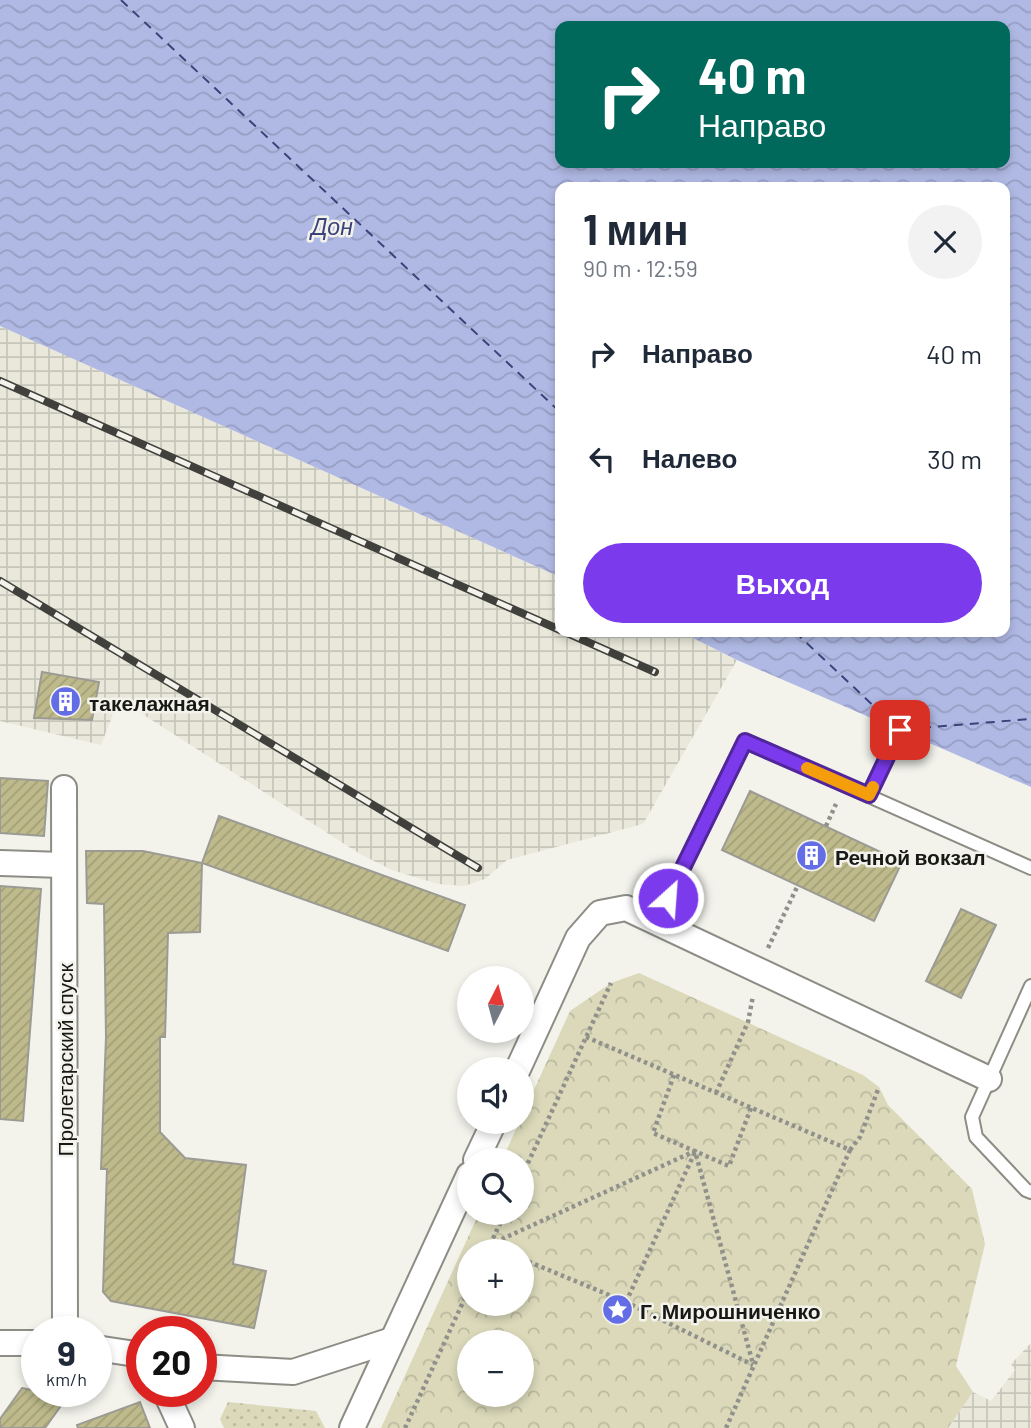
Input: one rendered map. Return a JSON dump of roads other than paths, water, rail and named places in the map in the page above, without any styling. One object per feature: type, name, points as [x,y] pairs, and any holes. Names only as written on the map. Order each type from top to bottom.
[{"type":"street","name":"Пролетарский спуск","points":[[64,788],[65,1316]]},
{"type":"street","points":[[0,863],[63,865]]},
{"type":"street","points":[[524,1057],[579,938],[600,913],[626,908],[989,1079]]},
{"type":"street","points":[[352,1428],[457,1201]]},
{"type":"street","points":[[217,1368],[293,1372],[393,1340]]},
{"type":"street","points":[[0,1343],[21,1343]]},
{"type":"street","points":[[172,1407],[182,1428]]},
{"type":"lane","points":[[869,795],[900,730]]},
{"type":"lane","points":[[657,922],[745,741],[1031,868]]},
{"type":"lane","points":[[1031,986],[972,1117],[972,1128],[985,1146],[1031,1192]]},
{"type":"water","name":"Дон","points":[[0,0],[1031,0],[1031,787],[737,660],[691,637],[1010,637],[1010,182],[555,182],[555,575],[0,326]]},
{"type":"railway","points":[[0,381],[555,628]]},
{"type":"railway","points":[[0,581],[478,868]]},
{"type":"railway","points":[[576,637],[655,672]]},
{"type":"place","name":"такелажная","points":[[66,702]]},
{"type":"place","name":"Речной вокзал","points":[[812,856]]},
{"type":"place","name":"Г. Мирошниченко","points":[[617,1310]]}]
